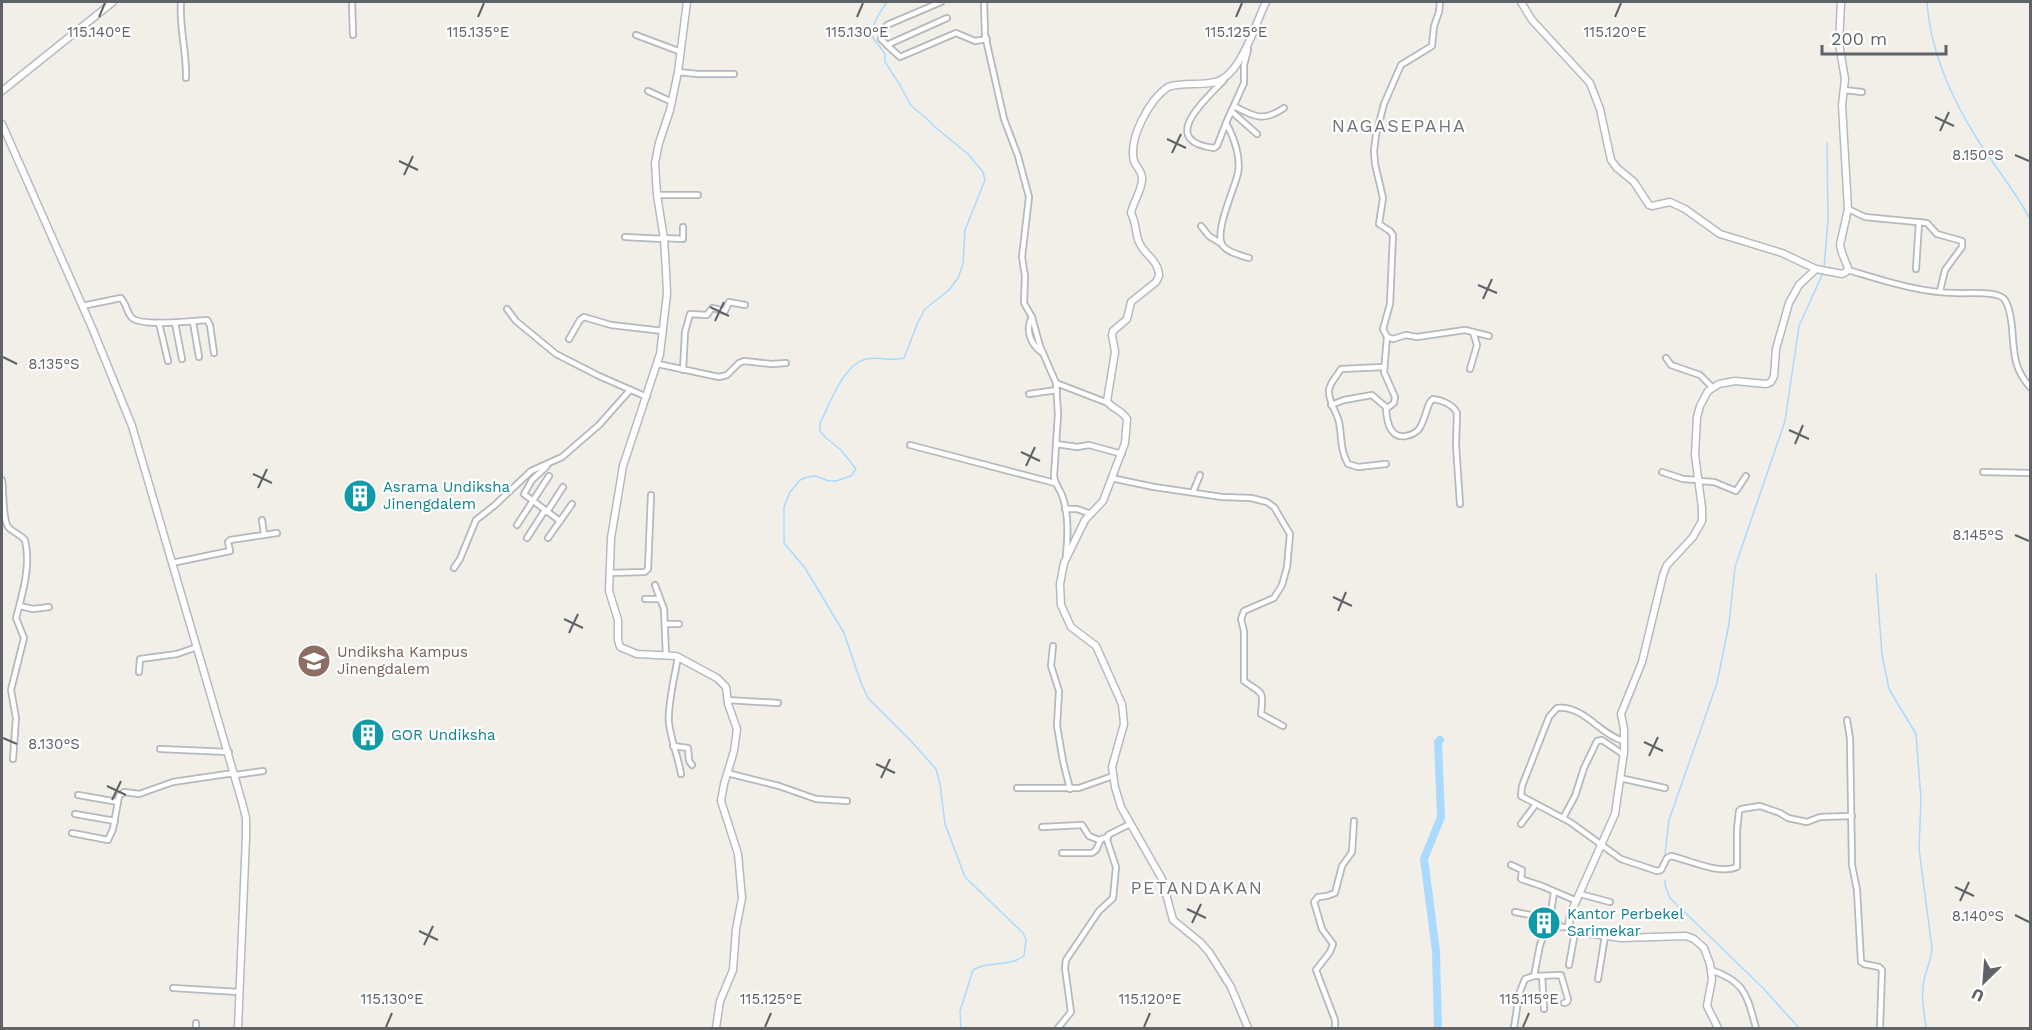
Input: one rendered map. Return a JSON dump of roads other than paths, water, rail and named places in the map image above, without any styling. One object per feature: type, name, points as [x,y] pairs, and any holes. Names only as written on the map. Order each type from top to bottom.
[{"type":"street","points":[[2,91],[113,2]]},
{"type":"street","points":[[181,2],[181,34],[186,60],[186,78]]},
{"type":"street","points":[[352,2],[353,35]]},
{"type":"street","points":[[687,2],[672,102],[656,155],[655,174],[666,261],[667,294],[663,331],[658,364],[630,441],[621,475],[611,538],[609,573],[610,594],[617,617],[620,645],[625,650],[637,654],[678,657],[720,680],[726,687],[727,700],[737,734],[733,758],[721,795],[722,807],[736,847],[742,879],[742,898],[736,929],[733,970],[720,1001],[716,1029]]},
{"type":"street","points":[[941,2],[887,25],[881,39],[900,57],[956,33],[975,41],[987,39]]},
{"type":"street","points":[[984,2],[984,26],[1004,119],[1029,194],[1022,257],[1025,276],[1024,303],[1032,317],[1038,341],[1057,390],[1055,483],[1062,496],[1065,509],[1066,557],[1059,595],[1063,612],[1071,627],[1096,645],[1122,705],[1124,724],[1113,760],[1113,776],[1119,801],[1162,879],[1173,920],[1209,952],[1231,987],[1248,1029]]},
{"type":"street","points":[[1251,34],[1244,65],[1244,83],[1217,146],[1214,148],[1196,143],[1188,138],[1187,134],[1194,112],[1235,68],[1266,2]]},
{"type":"street","points":[[1440,2],[1432,46],[1427,51],[1408,58],[1399,67],[1384,104],[1374,142],[1375,164],[1383,198],[1379,224],[1393,235],[1390,304],[1383,329],[1387,337],[1384,367],[1395,397],[1394,403],[1387,408],[1386,412],[1391,431],[1395,435],[1404,436],[1414,434],[1420,428],[1433,399],[1442,401],[1455,409],[1460,504]]},
{"type":"street","points":[[1521,2],[1532,20],[1590,83],[1600,110],[1611,160],[1634,182],[1649,205],[1655,206],[1666,202],[1675,204],[1720,234],[1782,253],[1821,270],[1842,274],[1848,270],[1886,281],[1956,294],[1998,294],[2005,299],[2011,320],[2015,362],[2019,373],[2031,387]]},
{"type":"street","points":[[1841,2],[1839,44],[1845,75],[1842,105],[1848,208],[1840,244],[1848,270]]},
{"type":"street","points":[[887,45],[947,18]]},
{"type":"street","points":[[636,35],[681,52]]},
{"type":"street","points":[[678,72],[734,74]]},
{"type":"street","points":[[1108,403],[1115,352],[1113,330],[1126,319],[1131,302],[1156,282],[1159,276],[1155,261],[1139,243],[1137,225],[1131,213],[1142,182],[1142,175],[1134,158],[1141,122],[1148,108],[1168,87],[1224,80]]},
{"type":"street","points":[[1844,90],[1863,92]]},
{"type":"street","points":[[648,92],[672,102]]},
{"type":"street","points":[[1233,108],[1267,118],[1284,108]]},
{"type":"street","points":[[1233,108],[1257,134]]},
{"type":"street","points":[[1222,244],[1220,240],[1223,221],[1238,172],[1236,147],[1226,123]]},
{"type":"street","points":[[2,124],[132,426],[229,752],[246,818],[238,1029]]},
{"type":"street","points":[[657,195],[698,195]]},
{"type":"street","points":[[1848,208],[1865,217],[1927,224],[1940,236],[1963,242],[1962,247],[1945,270],[1940,291]]},
{"type":"street","points":[[1916,269],[1919,222]]},
{"type":"street","points":[[1202,226],[1209,236],[1229,250],[1248,258]]},
{"type":"street","points":[[625,237],[683,240],[682,227]]},
{"type":"street","points":[[658,263],[666,261]]},
{"type":"street","points":[[1569,965],[1573,929],[1570,917],[1615,814],[1624,755],[1621,714],[1642,662],[1667,565],[1693,537],[1702,521],[1695,455],[1697,413],[1704,396],[1712,387],[1735,381],[1766,384],[1771,382],[1774,376],[1776,349],[1791,297],[1799,285],[1821,270]]},
{"type":"street","points":[[82,306],[121,298],[133,319],[159,323],[209,321],[214,353]]},
{"type":"street","points":[[683,370],[685,332],[689,315],[693,313],[707,315],[712,308],[725,310],[729,302],[745,305]]},
{"type":"street","points":[[507,309],[516,321],[556,354],[646,397]]},
{"type":"street","points":[[570,339],[584,317],[616,326],[663,331]]},
{"type":"street","points":[[193,322],[199,357]]},
{"type":"street","points":[[159,323],[168,361]]},
{"type":"street","points":[[175,323],[182,359]]},
{"type":"street","points":[[1387,337],[1393,339],[1406,335],[1417,337],[1461,330],[1489,336]]},
{"type":"street","points":[[1470,369],[1477,345],[1473,332]]},
{"type":"street","points":[[1666,358],[1671,365],[1700,375],[1712,387]]},
{"type":"street","points":[[658,364],[719,377],[727,375],[744,361],[786,363]]},
{"type":"street","points":[[1384,367],[1340,370],[1330,385],[1329,396],[1338,418],[1341,446],[1348,464],[1358,467],[1386,464]]},
{"type":"street","points":[[1056,383],[1108,403],[1127,418],[1127,437],[1122,454],[1101,503],[1083,524],[1066,557]]},
{"type":"street","points":[[454,568],[476,520],[531,471],[562,457],[599,426],[630,390]]},
{"type":"street","points":[[1029,394],[1057,390]]},
{"type":"street","points":[[1331,405],[1372,395],[1387,408]]},
{"type":"street","points":[[1056,444],[1077,447],[1089,445],[1122,454]]},
{"type":"street","points":[[910,445],[1055,483]]},
{"type":"street","points":[[549,464],[532,480],[524,495],[560,521]]},
{"type":"street","points":[[1662,472],[1688,480],[1714,482],[1736,491],[1746,476]]},
{"type":"street","points":[[1983,472],[2031,473]]},
{"type":"street","points":[[1193,492],[1200,475]]},
{"type":"street","points":[[517,525],[549,476]]},
{"type":"street","points":[[1111,478],[1222,497],[1251,498],[1267,502],[1274,507],[1290,534],[1290,558],[1282,585],[1274,598],[1244,612],[1241,619],[1244,631],[1244,681],[1258,689],[1261,694],[1263,700],[1261,714],[1283,726]]},
{"type":"street","points":[[2,480],[5,522],[25,541],[28,565],[16,619],[24,638],[11,690],[16,718],[13,759]]},
{"type":"street","points":[[527,538],[563,487]]},
{"type":"street","points":[[609,573],[645,572],[648,569],[651,495]]},
{"type":"street","points":[[548,538],[572,504]]},
{"type":"street","points":[[1065,509],[1077,509],[1090,514]]},
{"type":"street","points":[[262,520],[264,534]]},
{"type":"street","points":[[172,563],[230,551],[229,540],[277,532]]},
{"type":"street","points":[[655,585],[664,609],[666,655]]},
{"type":"street","points":[[645,599],[660,599]]},
{"type":"street","points":[[20,606],[33,609],[48,608]]},
{"type":"street","points":[[666,624],[679,624]]},
{"type":"street","points":[[1053,646],[1051,666],[1059,691],[1058,726],[1070,789]]},
{"type":"street","points":[[139,672],[140,659],[177,654],[197,647]]},
{"type":"street","points":[[678,657],[668,720],[681,774]]},
{"type":"street","points":[[727,700],[778,703]]},
{"type":"street","points":[[1624,741],[1571,709],[1560,707],[1554,710],[1549,717],[1520,791],[1521,796],[1563,818],[1627,861],[1657,871],[1661,870],[1667,858],[1671,856],[1705,866],[1734,869],[1738,864],[1737,830],[1741,809],[1760,806],[1788,818],[1807,822],[1821,817],[1852,816]]},
{"type":"street","points":[[1846,720],[1850,738],[1852,865],[1857,890],[1861,962],[1882,969],[1880,1029]]},
{"type":"street","points":[[1563,818],[1575,796],[1584,768],[1597,741],[1602,740],[1624,755]]},
{"type":"street","points":[[673,746],[688,748],[689,761],[692,765]]},
{"type":"street","points":[[160,749],[229,752]]},
{"type":"street","points":[[72,833],[108,840],[115,821],[119,796],[124,792],[145,793],[173,782],[263,771]]},
{"type":"street","points":[[727,773],[779,786],[816,799],[847,801]]},
{"type":"street","points":[[1017,788],[1070,789],[1113,776]]},
{"type":"street","points":[[1620,778],[1665,788]]},
{"type":"street","points":[[78,795],[118,802]]},
{"type":"street","points":[[1521,824],[1536,804]]},
{"type":"street","points":[[75,814],[115,821]]},
{"type":"street","points":[[1335,1029],[1335,1020],[1316,970],[1330,952],[1333,944],[1322,929],[1314,902],[1318,897],[1335,893],[1342,866],[1352,852],[1354,820]]},
{"type":"street","points":[[1042,827],[1082,825],[1089,836],[1099,840],[1130,824]]},
{"type":"street","points":[[1058,1029],[1071,1012],[1066,960],[1099,911],[1113,898],[1116,867],[1108,837]]},
{"type":"street","points":[[1062,853],[1092,853],[1096,850],[1099,840]]},
{"type":"street","points":[[1511,865],[1522,870],[1521,879],[1577,901]]},
{"type":"street","points":[[1550,919],[1554,892]]},
{"type":"street","points":[[1580,894],[1610,902]]},
{"type":"street","points":[[1515,912],[1550,919],[1561,927]]},
{"type":"street","points":[[1534,976],[1544,932],[1547,930],[1561,927],[1605,936],[1630,938],[1690,937],[1704,948],[1711,970],[1712,979],[1707,1006],[1718,1029]]},
{"type":"street","points":[[1598,979],[1605,936]]},
{"type":"street","points":[[1711,970],[1726,976],[1742,987],[1756,1029]]},
{"type":"street","points":[[1542,975],[1544,1009]]},
{"type":"street","points":[[1514,1029],[1520,989],[1524,980],[1534,976],[1562,975],[1568,999],[1564,1003]]},
{"type":"street","points":[[173,988],[239,992]]},
{"type":"waterway","points":[[887,2],[875,21],[871,35],[885,54],[885,62],[911,106],[968,154],[983,172],[985,180],[965,230],[963,264],[958,278],[949,290],[925,309],[904,358],[871,358],[858,362],[838,386],[820,423],[820,431],[841,450],[856,469],[851,476],[836,481],[815,476],[800,480],[790,492],[784,507],[784,543],[805,568],[844,633],[868,698],[936,769],[945,824],[965,877],[1023,933],[1026,940],[1024,956],[1017,960],[986,965],[973,970],[960,1011],[961,1028]]},
{"type":"waterway","points":[[1927,2],[1938,57],[1960,110],[2030,219]]},
{"type":"waterway","points":[[1824,268],[1828,220],[1827,143]]},
{"type":"waterway","points":[[1665,854],[1669,820],[1717,683],[1729,624],[1735,567],[1785,421],[1799,326],[1823,273]]},
{"type":"waterway","points":[[1876,574],[1882,655],[1889,689],[1916,734],[1921,799],[1919,849],[1932,948],[1923,989],[1926,1028]]},
{"type":"waterway","points":[[1438,1028],[1436,951],[1424,859],[1441,817],[1438,742],[1440,740]]},
{"type":"waterway","points":[[1665,880],[1670,898],[1763,988],[1799,1028]]},
{"type":"place","name":"Asrama Undiksha Jinengdalem","points":[[360,496]]},
{"type":"place","name":"Undiksha Kampus Jinengdalem","points":[[314,661]]},
{"type":"place","name":"GOR Undiksha","points":[[368,735]]},
{"type":"place","name":"Kantor Perbekel Sarimekar","points":[[1544,923]]},
{"type":"district","name":"NAGASEPAHA","points":[[1399,125]]},
{"type":"district","name":"PETANDAKAN","points":[[1197,887]]}]
